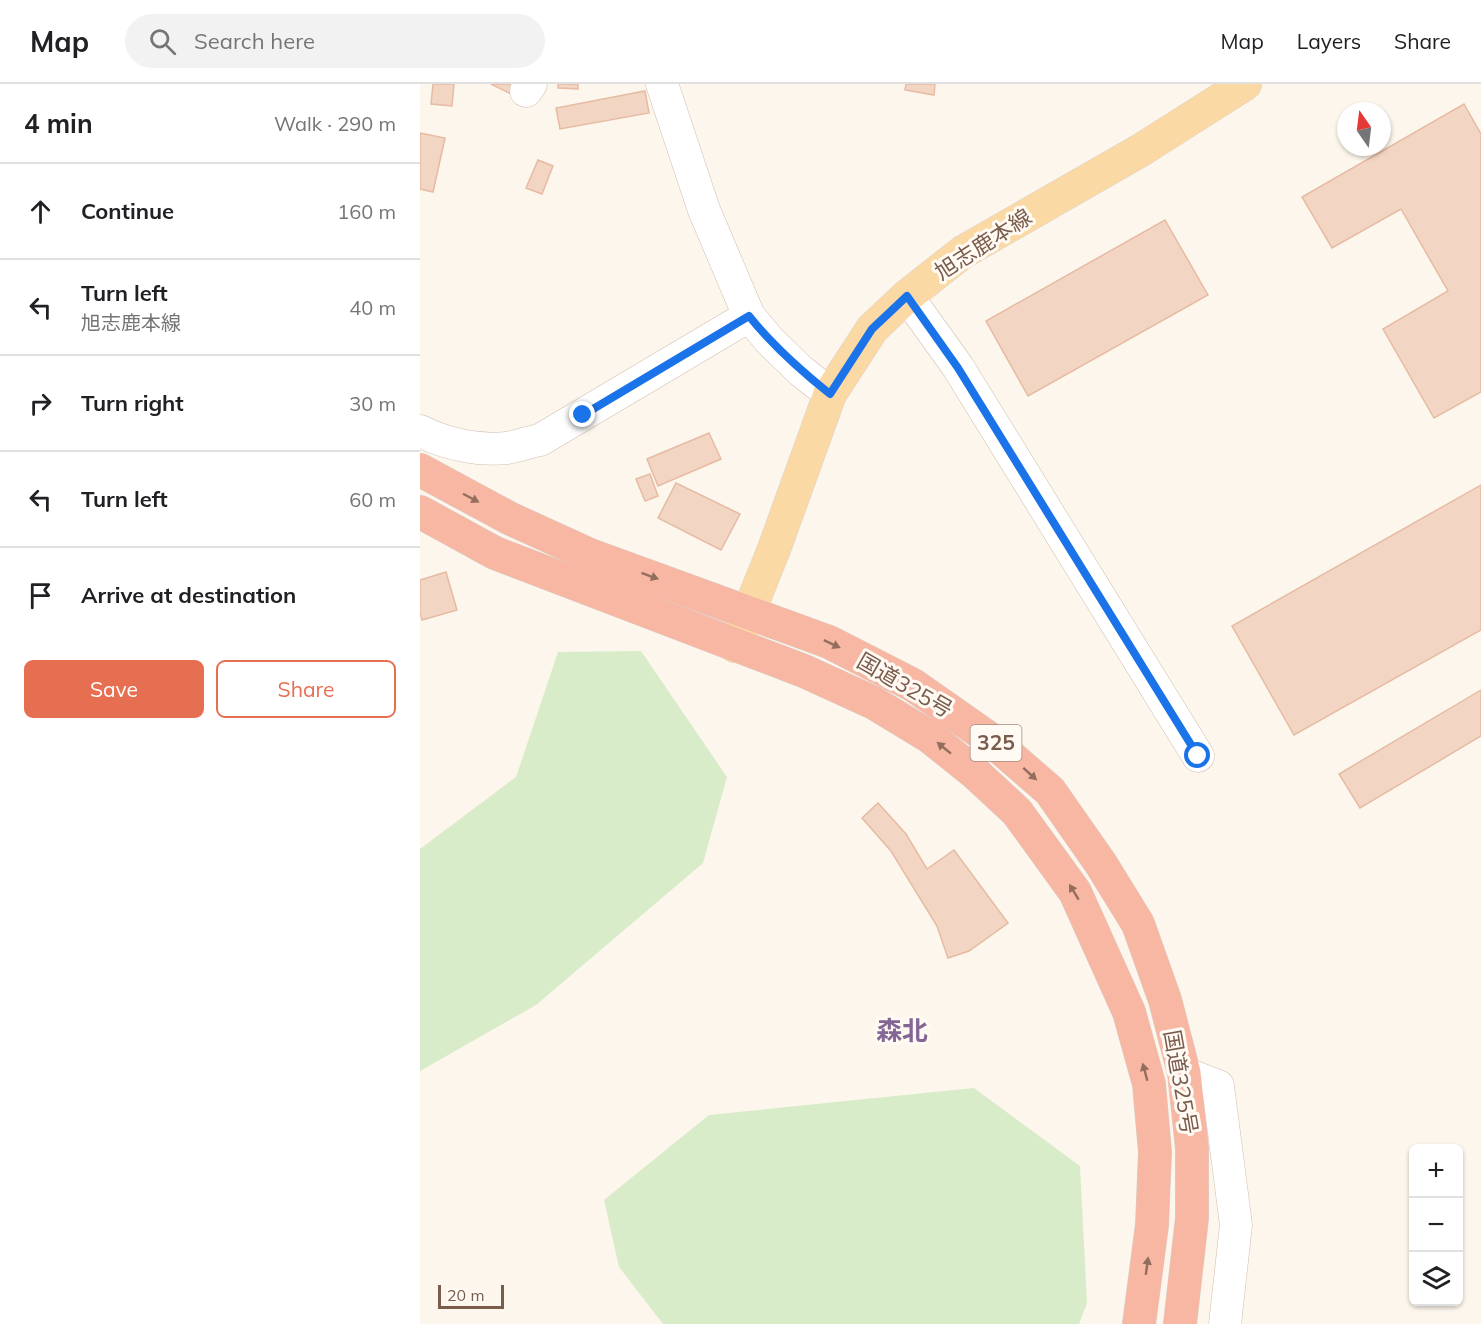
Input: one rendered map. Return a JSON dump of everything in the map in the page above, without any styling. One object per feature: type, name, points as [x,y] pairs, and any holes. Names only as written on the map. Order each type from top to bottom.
[{"type":"highway","name":"国道325号","points":[[420,470],[511,519],[590,555],[829,642],[913,685],[990,739],[1050,791],[1101,864],[1138,924],[1165,999],[1184,1073],[1192,1148],[1192,1218],[1180,1324]]},
{"type":"highway","name":"国道325号","points":[[420,512],[495,553],[804,671],[874,703],[930,737],[975,773],[1017,812],[1075,892],[1129,1012],[1149,1083],[1155,1152],[1152,1225],[1139,1324]]},
{"type":"main road","name":"旭志鹿本線","points":[[735,646],[830,394],[872,329],[907,296],[963,252],[1141,150],[1245,84]]},
{"type":"street","points":[[662,84],[704,210],[749,316],[770,341],[801,371],[830,394]]},
{"type":"street","points":[[907,296],[958,368],[1198,756]]},
{"type":"street","points":[[420,431],[432,437],[469,447],[507,448],[540,440],[749,316]]},
{"type":"street","points":[[1184,1073],[1218,1086],[1236,1225],[1225,1324]]},
{"type":"green space","points":[[641,651],[727,777],[703,863],[536,1005],[420,1071],[420,849],[516,777],[558,652]]},
{"type":"green space","points":[[974,1088],[1080,1166],[1087,1303],[1079,1324],[663,1324],[619,1267],[604,1200],[709,1115]]},
{"type":"building","points":[[433,84],[454,84],[452,106],[431,104]]},
{"type":"building","points":[[491,84],[518,84],[513,95]]},
{"type":"building","points":[[558,84],[578,84],[578,89],[558,88]]},
{"type":"building","points":[[906,84],[935,84],[934,95],[905,90]]},
{"type":"building","points":[[645,91],[649,113],[560,129],[556,108]]},
{"type":"building","points":[[1464,104],[1481,134],[1481,392],[1434,418],[1383,329],[1448,291],[1401,209],[1332,248],[1302,197],[1373,156],[1391,156],[1391,146]]},
{"type":"building","points":[[420,133],[445,138],[433,192],[420,189]]},
{"type":"building","points":[[538,160],[553,166],[542,194],[526,188]]},
{"type":"building","points":[[1165,220],[1208,295],[1028,396],[986,321]]},
{"type":"building","points":[[709,433],[721,459],[658,486],[647,459]]},
{"type":"building","points":[[650,474],[658,496],[645,501],[636,479]]},
{"type":"building","points":[[676,483],[740,514],[721,550],[658,518]]},
{"type":"building","points":[[1481,485],[1481,630],[1294,735],[1232,626]]},
{"type":"building","points":[[446,572],[457,610],[422,620],[420,580]]},
{"type":"building","points":[[1481,690],[1481,736],[1360,808],[1339,774]]},
{"type":"building","points":[[878,803],[906,834],[927,869],[954,850],[1008,923],[969,951],[948,958],[937,926],[891,851],[862,818]]},
{"type":"district","name":"森北","points":[[902,1031]]},
{"type":"route","points":[[583,415],[749,316],[770,341],[801,371],[830,394],[872,329],[907,296],[958,368],[1198,756]]}]
